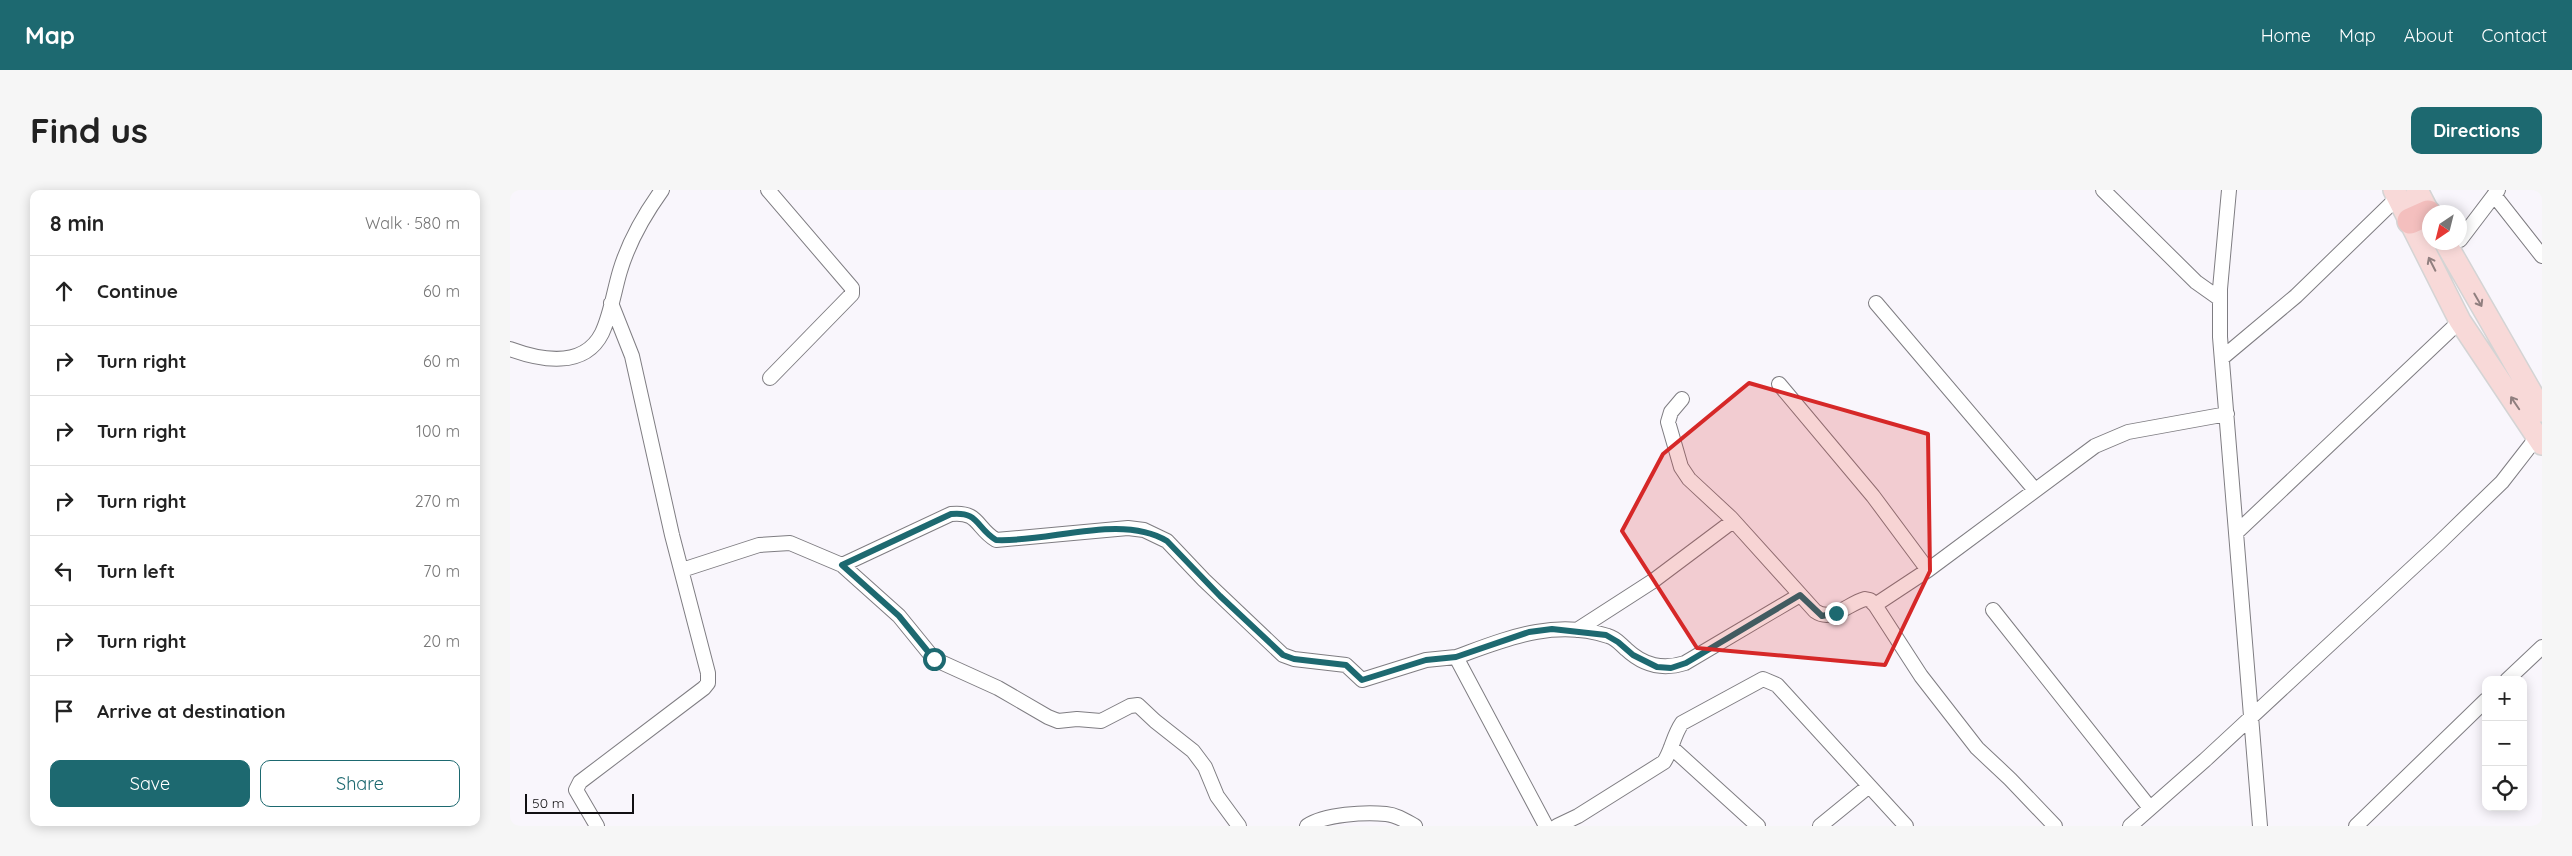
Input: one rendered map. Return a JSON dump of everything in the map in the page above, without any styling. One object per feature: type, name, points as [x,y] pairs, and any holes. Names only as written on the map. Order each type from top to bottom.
[{"type":"main road","points":[[2417,190],[2422,217]]},
{"type":"main road","points":[[2396,194],[2422,217]]},
{"type":"main road","points":[[2434,250],[2460,321],[2540,440]]},
{"type":"main road","points":[[2456,250],[2542,412]]},
{"type":"street","points":[[510,349],[527,355],[551,359],[569,358],[582,354],[593,346],[602,333],[620,270],[636,230],[662,190]]},
{"type":"street","points":[[768,190],[852,288],[852,294],[770,378]]},
{"type":"street","points":[[2103,190],[2196,282],[2220,299]]},
{"type":"street","points":[[2229,190],[2220,299],[2222,358],[2260,826]]},
{"type":"street","points":[[2467,227],[2496,193],[2542,256]]},
{"type":"street","points":[[2222,358],[2296,296],[2396,194]]},
{"type":"street","points":[[1876,302],[2035,490]]},
{"type":"street","points":[[597,826],[576,790],[580,782],[693,697],[708,683],[708,673],[632,356],[611,304]]},
{"type":"street","points":[[2236,533],[2460,321]]},
{"type":"street","points":[[1779,384],[1873,496],[1928,570]]},
{"type":"street","points":[[1682,399],[1671,412],[1668,422],[1681,467],[1689,479],[1733,521],[1800,595],[1822,616],[1829,616],[1865,599],[1875,604],[1921,676],[1977,748],[2017,785],[2055,826]]},
{"type":"street","points":[[1875,604],[1928,570],[2095,446],[2128,432],[2227,414]]},
{"type":"street","points":[[2130,826],[2252,718],[2495,489],[2540,440]]},
{"type":"street","points":[[842,565],[956,514],[971,516],[996,540],[1128,528],[1144,530],[1167,541],[1209,585],[1283,655],[1294,659],[1346,665],[1362,680],[1426,660],[1456,657],[1529,632],[1578,630],[1606,635],[1647,664],[1671,668],[1686,663],[1800,595]]},
{"type":"street","points":[[1578,630],[1653,581],[1733,521]]},
{"type":"street","points":[[682,570],[760,545],[780,542],[798,546],[842,565],[899,616],[934,659],[998,688],[1048,717],[1058,721],[1077,719],[1101,721],[1130,706],[1138,705],[1197,755],[1217,796],[1239,826]]},
{"type":"street","points":[[1993,610],[2150,808]]},
{"type":"street","points":[[2511,676],[2542,647]]},
{"type":"street","points":[[1456,657],[1546,826]]},
{"type":"street","points":[[1557,826],[1578,816],[1664,762],[1674,736],[1682,723],[1763,679],[1776,685],[1906,826]]},
{"type":"street","points":[[2356,826],[2482,704]]},
{"type":"street","points":[[1671,747],[1758,826]]},
{"type":"street","points":[[1820,826],[1869,786]]},
{"type":"street","points":[[1307,826],[1335,816],[1386,814],[1404,819],[1415,826]]},
{"type":"highlighted area","points":[[1749,383],[1928,434],[1930,571],[1885,665],[1697,648],[1622,531],[1663,454]]},
{"type":"route","points":[[934,659],[899,616],[842,565],[951,514],[961,513],[977,520],[990,536],[996,540],[1128,528],[1144,530],[1157,535],[1167,541],[1220,596],[1283,655],[1294,659],[1346,665],[1352,668],[1356,676],[1362,680],[1426,660],[1456,657],[1510,637],[1552,629],[1578,630],[1606,635],[1613,638],[1647,664],[1671,668],[1686,663],[1800,595],[1822,616],[1836,613]]}]
